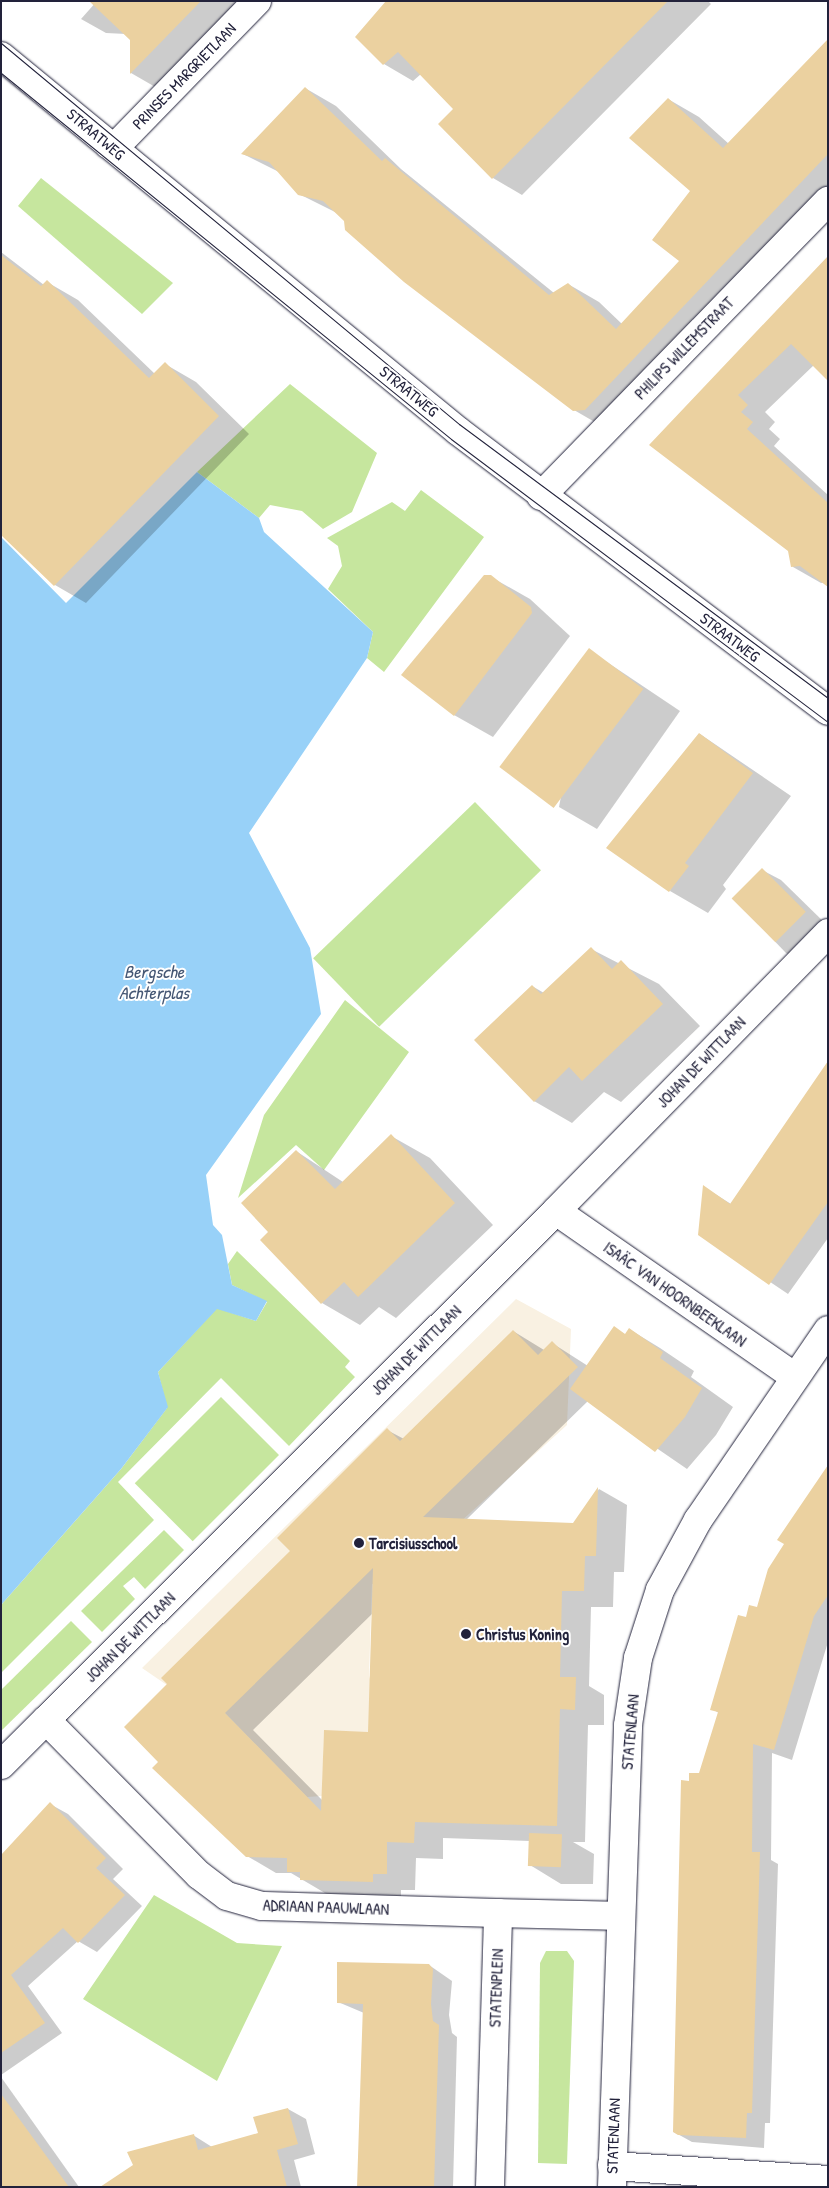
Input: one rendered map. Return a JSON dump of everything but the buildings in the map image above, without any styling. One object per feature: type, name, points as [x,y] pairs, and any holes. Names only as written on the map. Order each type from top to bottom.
[{"type":"street","name":"PRINSES MARGRIETLAAN","points":[[109,145],[119,143],[257,1]]},
{"type":"street","name":"STRAATWEG","points":[[1,56],[541,496],[828,711]]},
{"type":"street","name":"PHILIPS WILLEMSTRAAT","points":[[541,496],[828,201]]},
{"type":"street","name":"JOHAN DE WITTLAAN","points":[[1,1765],[556,1211],[828,933]]},
{"type":"street","name":"ISAÄC VAN HOORNBEEKLAAN","points":[[556,1211],[795,1377]]},
{"type":"street","name":"STATENLAAN","points":[[612,2176],[628,1725],[641,1650],[660,1590],[698,1520],[828,1330]]},
{"type":"street","name":"ADRIAAN PAAUWLAAN","points":[[46,1720],[199,1875],[227,1896],[262,1906],[498,1913]]},
{"type":"street","points":[[498,1913],[621,1916]]},
{"type":"street","name":"STATENPLEIN","points":[[490,2187],[498,1913]]},
{"type":"street","points":[[612,2176],[828,2180]]},
{"type":"shaded area","name":"Tarcisiusschool","points":[[516,1299],[571,1329],[567,1425],[393,1583],[372,1584],[369,1676],[388,1733],[324,1731],[322,1796],[307,1797],[225,1713],[196,1705],[142,1668]]},
{"type":"green space","points":[[41,178],[173,283],[142,314],[18,206]]},
{"type":"green space","points":[[290,384],[377,453],[352,512],[323,529],[302,511],[270,505],[259,518],[197,472]]},
{"type":"green space","points":[[421,490],[484,537],[384,672],[367,658],[373,632],[328,589],[342,566],[338,546],[327,538],[392,502],[405,511]]},
{"type":"green space","points":[[475,802],[541,870],[379,1027],[313,958]]},
{"type":"green space","points":[[345,1000],[409,1052],[324,1170],[296,1145],[238,1198],[264,1115]]},
{"type":"green space","points":[[237,1251],[350,1361],[345,1367],[355,1377],[289,1446],[221,1378],[118,1482],[154,1520],[1,1673],[1,1605],[121,1469],[167,1408],[158,1372],[217,1308],[256,1321],[267,1302],[232,1285],[228,1264]]},
{"type":"green space","points":[[221,1397],[279,1455],[193,1541],[135,1483]]},
{"type":"green space","points":[[164,1530],[184,1550],[145,1589],[134,1577],[123,1586],[135,1599],[102,1632],[81,1611]]},
{"type":"green space","points":[[71,1621],[92,1642],[1,1731],[1,1690]]},
{"type":"green space","points":[[154,1895],[237,1943],[282,1946],[217,2081],[83,1999]]},
{"type":"green space","points":[[546,1951],[567,1951],[574,1961],[567,2164],[538,2163],[540,1963]]},
{"type":"water","name":"Bergsche Achterplas","points":[[197,472],[259,518],[264,532],[373,632],[367,658],[249,833],[310,948],[321,1014],[206,1175],[213,1225],[222,1235],[232,1285],[267,1301],[256,1321],[217,1309],[158,1372],[168,1407],[121,1469],[1,1605],[1,537],[66,603]]},
{"type":"tram line","points":[[1,43],[459,424],[828,698]]},
{"type":"tram line","points":[[1,73],[451,439],[828,722]]},
{"type":"place","name":"Tarcisiusschool","points":[[359,1543]]},
{"type":"place","name":"Christus Koning","points":[[466,1634]]}]
